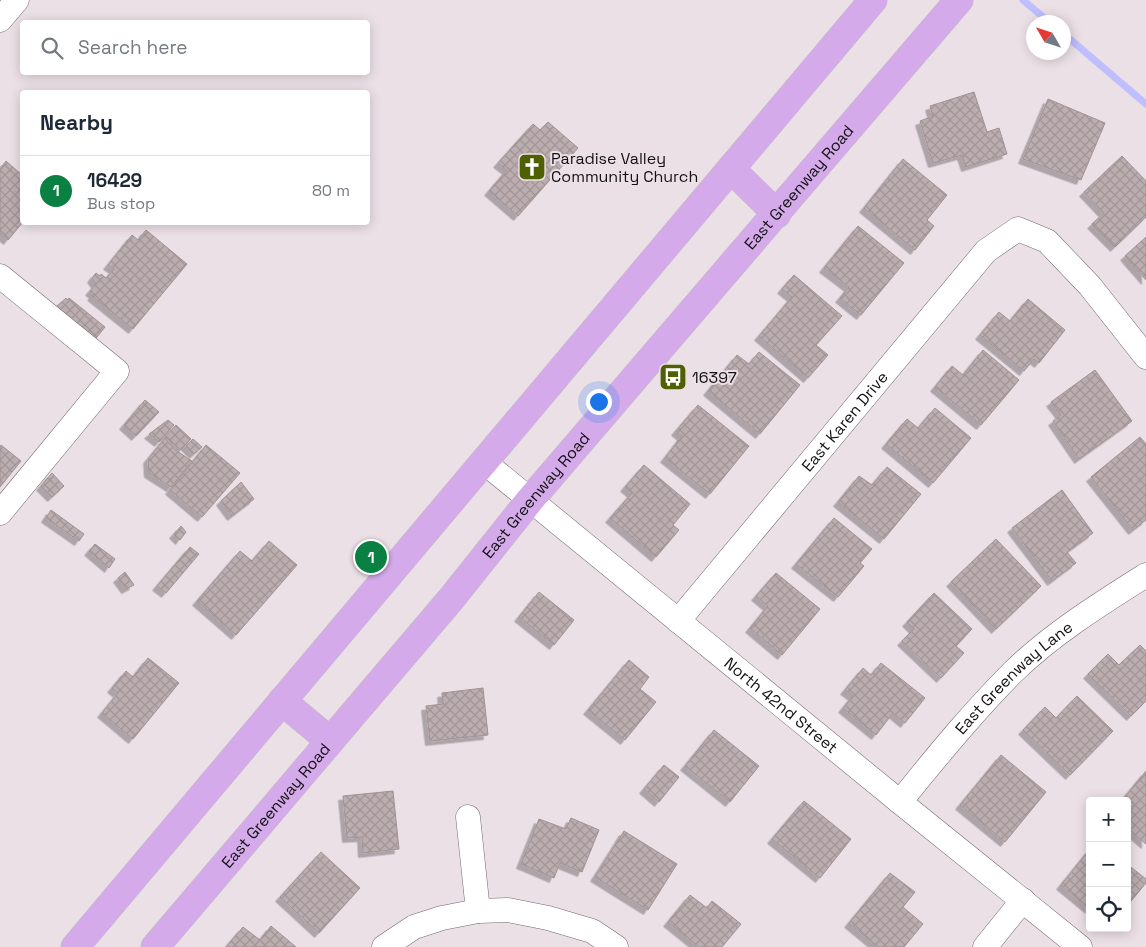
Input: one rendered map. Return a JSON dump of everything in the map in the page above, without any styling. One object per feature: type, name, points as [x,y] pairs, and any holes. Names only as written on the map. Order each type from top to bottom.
[{"type":"main road","points":[[75,947],[874,0]]},
{"type":"main road","name":"East Greenway Road","points":[[155,947],[451,599],[530,500],[959,0]]},
{"type":"main road","points":[[731,169],[777,214]]},
{"type":"main road","points":[[282,701],[330,741]]},
{"type":"street","points":[[0,20],[17,0]]},
{"type":"street","name":"East Karen Drive","points":[[678,621],[986,251],[1018,229],[1047,241],[1090,286],[1146,357]]},
{"type":"street","points":[[0,276],[117,371],[0,513]]},
{"type":"street","name":"North 42nd Street","points":[[484,462],[1080,947]]},
{"type":"street","name":"East Greenway Lane","points":[[900,802],[968,720],[1014,671],[1066,628],[1146,575]]},
{"type":"street","points":[[468,817],[478,911]]},
{"type":"street","points":[[985,947],[1023,900]]},
{"type":"street","points":[[384,947],[414,927],[442,918],[478,911],[508,910],[548,918],[592,931],[616,947]]},
{"type":"building","points":[[974,92],[987,132],[999,128],[1007,154],[966,167],[962,155],[933,163],[920,121],[933,116],[930,106]]},
{"type":"building","points":[[1048,99],[1105,123],[1081,180],[1023,159]]},
{"type":"building","name":"Paradise Valley Community Church","points":[[548,122],[578,148],[518,216],[489,191],[507,170],[498,163],[533,124],[540,130]]},
{"type":"building","points":[[1122,156],[1146,181],[1146,217],[1115,247],[1092,224],[1104,213],[1084,192]]},
{"type":"building","points":[[903,159],[947,195],[927,220],[934,226],[915,250],[864,208]]},
{"type":"building","points":[[6,161],[20,173],[20,225],[8,240],[0,233],[0,169]]},
{"type":"building","points":[[858,226],[904,263],[861,315],[840,298],[849,287],[824,268]]},
{"type":"building","points":[[146,230],[187,264],[133,329],[92,296],[94,294],[90,291],[96,284],[92,278],[96,273],[106,278],[114,269],[108,265],[132,235],[138,240]]},
{"type":"building","points":[[1146,237],[1146,280],[1125,256]]},
{"type":"building","points":[[794,275],[842,316],[816,345],[828,355],[808,378],[759,336],[792,297],[782,289]]},
{"type":"building","points":[[66,298],[68,300],[69,298],[105,327],[89,347],[52,316],[57,306]]},
{"type":"building","points":[[1028,299],[1065,330],[1039,363],[1034,359],[1024,371],[980,335],[999,312],[1010,321]]},
{"type":"building","points":[[983,350],[1019,380],[981,425],[935,387],[952,366],[963,375]]},
{"type":"building","points":[[759,352],[800,385],[760,434],[708,391],[737,355],[749,364]]},
{"type":"building","points":[[1095,370],[1132,421],[1079,459],[1053,421],[1061,415],[1051,402]]},
{"type":"building","points":[[145,400],[159,412],[136,436],[124,425]]},
{"type":"building","points":[[698,405],[749,446],[710,494],[665,458],[682,436],[676,431]]},
{"type":"building","points":[[935,408],[971,438],[933,483],[886,444],[907,419],[918,428]]},
{"type":"building","points":[[168,420],[174,425],[159,442],[149,434]]},
{"type":"building","points":[[176,425],[191,439],[181,450],[165,437]]},
{"type":"building","points":[[1140,437],[1146,444],[1146,520],[1133,530],[1091,477]]},
{"type":"building","points":[[165,438],[174,449],[192,461],[171,487],[149,473],[148,459]]},
{"type":"building","points":[[193,439],[202,447],[194,454],[186,446]]},
{"type":"building","points":[[1,445],[21,461],[0,487],[0,447]]},
{"type":"building","points":[[206,445],[240,473],[202,517],[170,490]]},
{"type":"building","points":[[644,465],[690,504],[673,525],[679,530],[656,557],[610,518],[632,493],[625,487]]},
{"type":"building","points":[[887,467],[921,494],[884,539],[838,502],[859,476],[872,485]]},
{"type":"building","points":[[52,473],[64,486],[52,497],[41,486]]},
{"type":"building","points":[[241,482],[254,499],[232,516],[221,501]]},
{"type":"building","points":[[1062,490],[1093,533],[1067,552],[1076,563],[1052,581],[1012,528]]},
{"type":"building","points":[[51,510],[84,534],[79,541],[46,518]]},
{"type":"building","points":[[834,518],[872,549],[860,563],[864,566],[838,597],[796,564]]},
{"type":"building","points":[[181,526],[186,532],[180,540],[174,534]]},
{"type":"building","points":[[996,539],[1041,586],[996,629],[951,582]]},
{"type":"building","points":[[269,541],[297,565],[236,635],[197,601],[240,551],[252,561]]},
{"type":"building","points":[[95,544],[115,559],[109,568],[89,551]]},
{"type":"building","points":[[190,547],[199,554],[166,593],[157,586]]},
{"type":"building","points":[[125,572],[134,585],[126,589],[118,578]]},
{"type":"building","points":[[776,573],[820,609],[782,655],[750,628],[768,606],[756,596]]},
{"type":"building","points":[[539,592],[574,620],[554,645],[519,617]]},
{"type":"building","points":[[934,593],[972,629],[956,646],[964,653],[941,678],[902,641],[914,629],[907,622]]},
{"type":"building","points":[[1140,645],[1146,651],[1146,701],[1131,716],[1088,674],[1108,654],[1119,665]]},
{"type":"building","points":[[148,658],[179,683],[133,739],[102,713],[118,693],[112,688],[126,671],[133,677]]},
{"type":"building","points":[[629,660],[649,677],[640,689],[656,702],[625,740],[588,710]]},
{"type":"building","points":[[881,663],[925,698],[905,723],[893,713],[876,735],[843,708],[853,696],[845,690],[863,668],[871,675]]},
{"type":"building","points":[[483,688],[488,735],[430,741],[426,706],[443,704],[442,693]]},
{"type":"building","points":[[1077,696],[1113,731],[1070,775],[1023,730],[1045,707],[1056,718]]},
{"type":"building","points":[[714,730],[759,766],[730,802],[685,766]]},
{"type":"building","points":[[1001,755],[1046,792],[1005,842],[960,805]]},
{"type":"building","points":[[664,765],[679,777],[659,802],[644,789]]},
{"type":"building","points":[[1146,771],[1146,844],[1131,831],[1131,810],[1133,808],[1131,806],[1131,797],[1125,797]]},
{"type":"building","points":[[393,791],[399,849],[363,853],[362,837],[347,838],[343,796]]},
{"type":"building","points":[[804,801],[851,839],[820,878],[772,839]]},
{"type":"building","points":[[571,818],[599,830],[582,872],[560,863],[554,878],[521,864],[539,819],[566,829]]},
{"type":"building","points":[[624,831],[677,864],[648,910],[595,877]]},
{"type":"building","points":[[321,852],[360,888],[319,933],[280,897]]},
{"type":"building","points":[[1086,854],[1086,906],[1061,885]]},
{"type":"building","points":[[1131,867],[1146,879],[1146,883],[1131,901]]},
{"type":"building","points":[[890,873],[915,892],[903,907],[923,924],[904,947],[878,947],[849,923]]},
{"type":"building","points":[[690,895],[707,908],[712,901],[741,924],[722,947],[699,947],[668,922]]},
{"type":"building","points":[[271,926],[296,947],[226,947],[243,927],[260,940]]},
{"type":"waterway","points":[[1023,0],[1041,15]]},
{"type":"waterway","points":[[1071,40],[1146,104]]},
{"type":"place","name":"Paradise Valley Community Church","points":[[532,167]]},
{"type":"place","name":"16397","points":[[673,377]]},
{"type":"place","name":"16429","points":[[371,557]]}]
